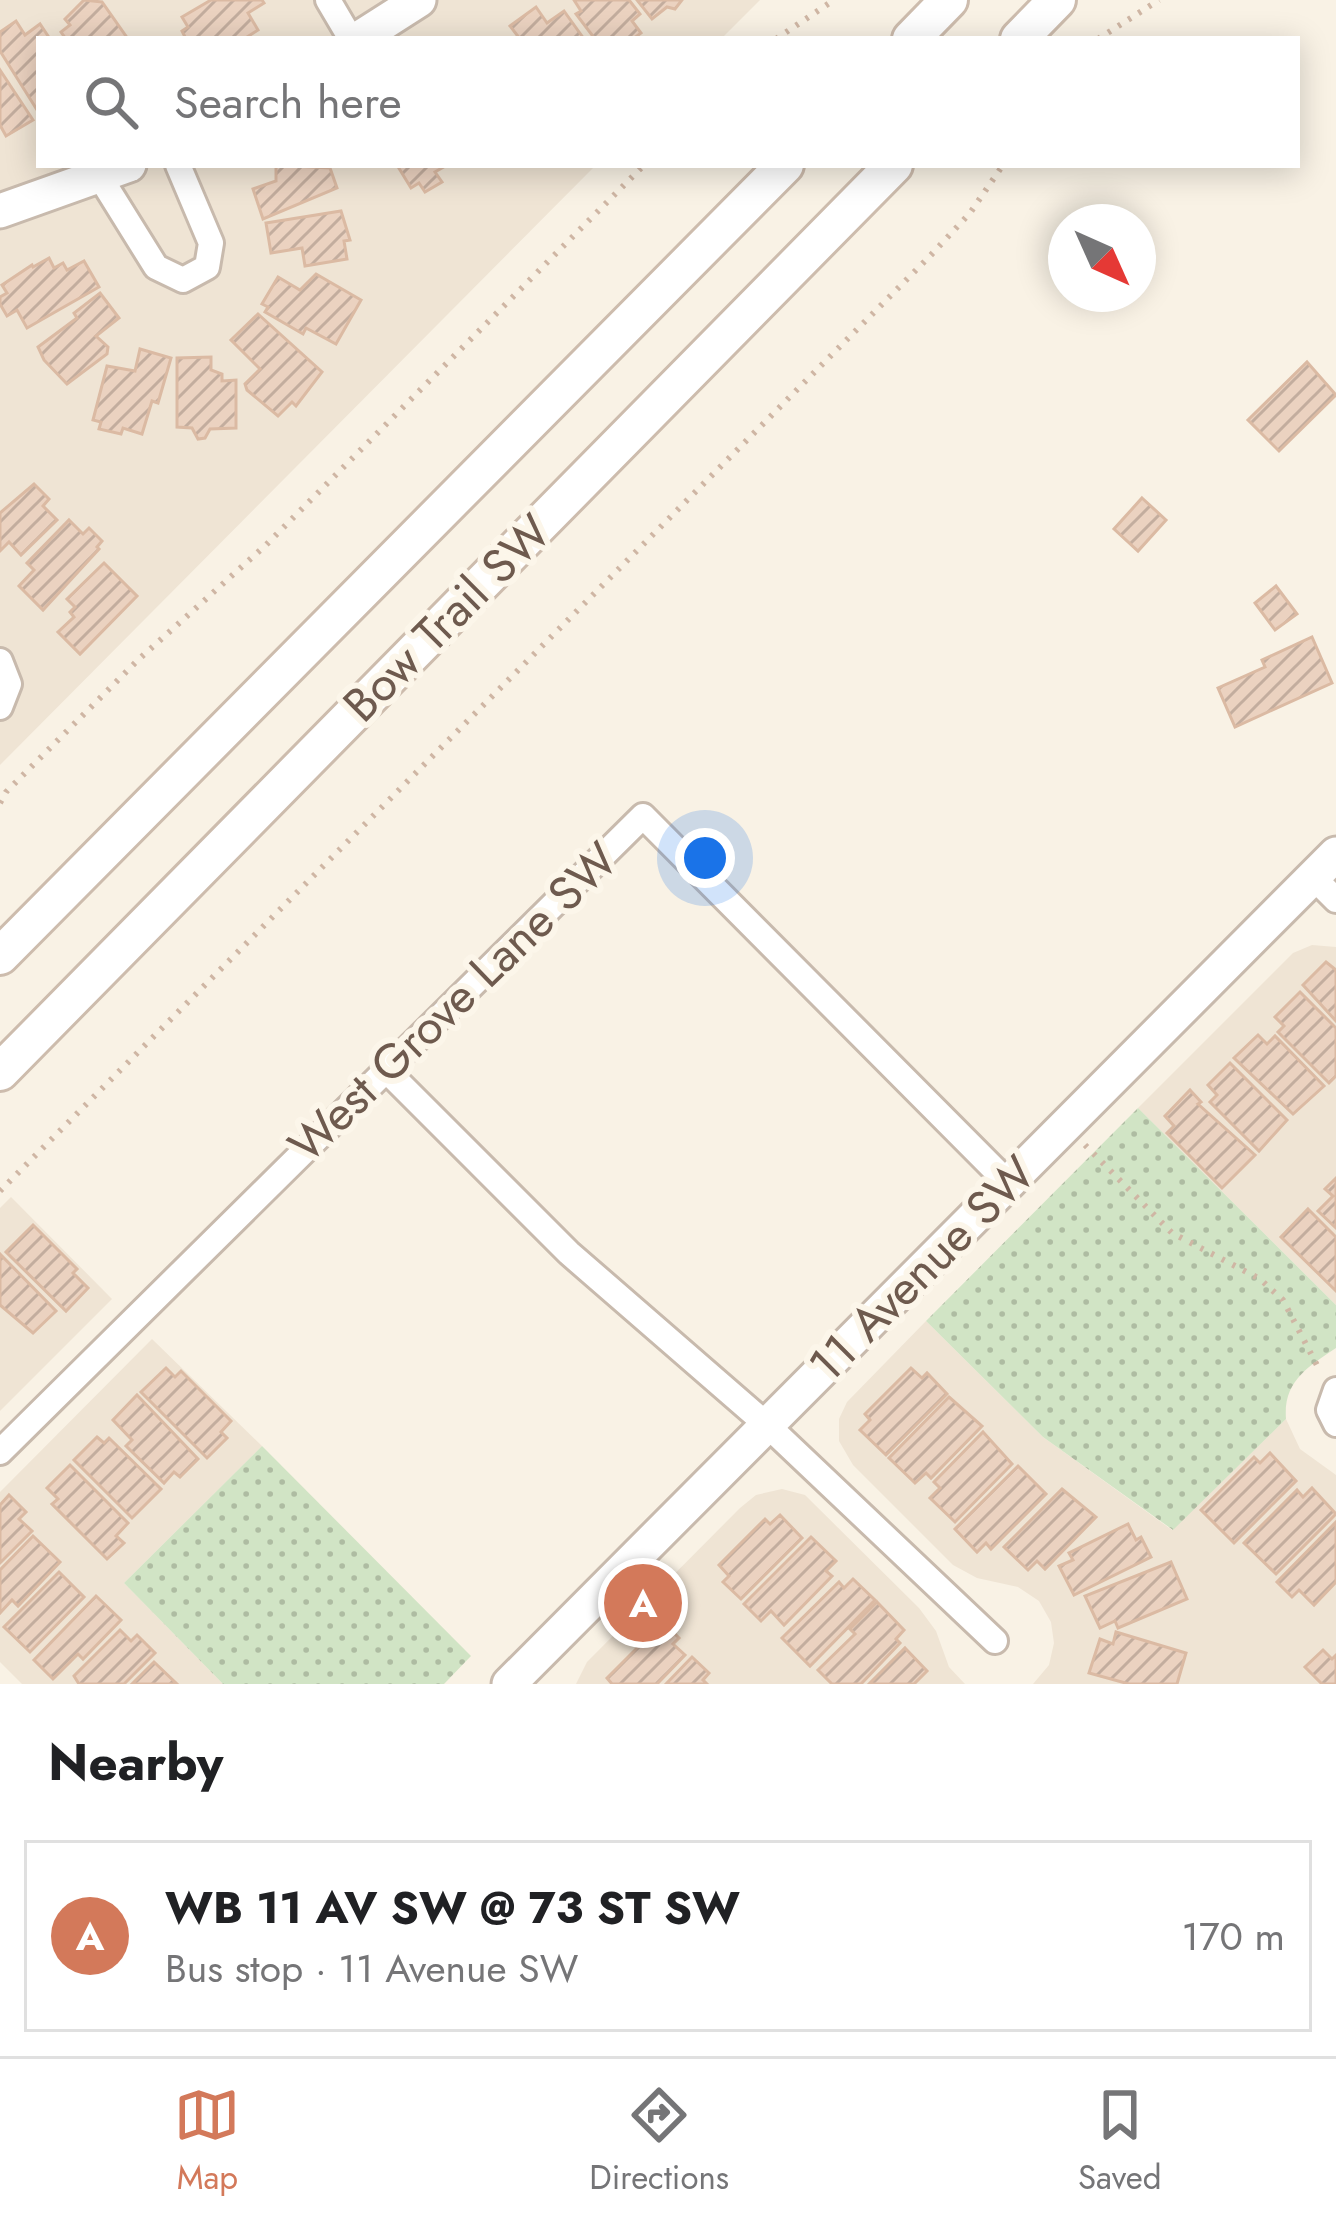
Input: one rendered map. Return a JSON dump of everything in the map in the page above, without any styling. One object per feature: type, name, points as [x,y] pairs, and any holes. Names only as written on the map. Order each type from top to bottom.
[{"type":"main road","points":[[913,36],[949,0]]},
{"type":"main road","points":[[1021,36],[1057,0]]},
{"type":"main road","name":"Bow Trail SW","points":[[0,956],[782,168]]},
{"type":"main road","name":"Bow Trail SW","points":[[0,1072],[891,168]]},
{"type":"street","points":[[328,0],[352,36]]},
{"type":"street","points":[[359,36],[419,0]]},
{"type":"street","points":[[0,211],[114,171],[156,268],[183,280],[207,267],[211,243],[179,168]]},
{"type":"street","points":[[0,662],[9,684],[0,707]]},
{"type":"street","name":"West Grove Lane SW","points":[[0,1452],[643,816],[1008,1183]]},
{"type":"street","name":"11 Avenue SW","points":[[509,1684],[1066,1125],[1328,877]]},
{"type":"street","points":[[384,1068],[568,1253],[767,1425],[995,1641]]},
{"type":"street","points":[[1335,1391],[1329,1410],[1336,1424]]},
{"type":"path","points":[[780,36],[834,0]]},
{"type":"path","points":[[1103,36],[1159,0]]},
{"type":"path","points":[[0,803],[5,792],[138,660],[266,545],[641,168]]},
{"type":"path","points":[[0,1191],[930,256],[970,213],[1002,168]]},
{"type":"path","points":[[1066,1125],[1172,1233],[1260,1279],[1283,1300],[1313,1360],[1335,1391]]},
{"type":"shaded area","points":[[0,0],[760,0],[724,36],[36,36],[36,168],[593,168],[0,765]]},
{"type":"shaded area","points":[[1312,945],[1336,947],[1336,1305],[1138,1108],[1293,953]]},
{"type":"shaded area","points":[[11,1197],[112,1299],[0,1411],[0,1208]]},
{"type":"shaded area","points":[[926,1321],[1043,1437],[1172,1530],[1286,1419],[1300,1449],[1336,1475],[1336,1684],[1033,1684],[1049,1665],[1054,1643],[1051,1622],[1039,1601],[1018,1587],[977,1578],[953,1565],[853,1465],[839,1441],[839,1419],[847,1402]]},
{"type":"shaded area","points":[[152,1339],[262,1446],[124,1583],[223,1684],[22,1684],[0,1662],[0,1492]]},
{"type":"shaded area","points":[[782,1489],[805,1495],[919,1608],[936,1631],[949,1667],[965,1684],[576,1684],[587,1662],[740,1508],[756,1495]]},
{"type":"green space","points":[[1138,1108],[1336,1305],[1336,1348],[1293,1385],[1286,1419],[1173,1530],[1043,1437],[926,1321]]},
{"type":"green space","points":[[262,1446],[471,1656],[444,1684],[223,1684],[124,1583]]},
{"type":"building","points":[[84,0],[102,2],[126,36],[64,36],[61,32],[70,25],[65,19]]},
{"type":"building","points":[[211,0],[264,3],[248,13],[258,30],[249,36],[184,36],[182,31],[188,27],[182,17]]},
{"type":"building","points":[[574,0],[629,0],[640,14],[632,21],[641,33],[593,36],[576,14],[581,11]]},
{"type":"building","points":[[637,0],[682,0],[675,9],[667,7],[652,19]]},
{"type":"building","points":[[536,7],[547,23],[564,11],[582,36],[518,36],[510,26]]},
{"type":"building","points":[[16,21],[25,35],[40,24],[48,36],[36,36],[36,108],[0,51],[0,32]]},
{"type":"building","points":[[0,70],[33,120],[6,136],[0,125]]},
{"type":"building","points":[[276,168],[330,168],[337,188],[263,219],[253,189],[276,181]]},
{"type":"building","points":[[399,168],[442,168],[435,172],[442,182],[425,192],[419,183],[411,188]]},
{"type":"building","points":[[341,211],[350,240],[344,241],[347,259],[305,266],[302,248],[271,253],[266,223]]},
{"type":"building","points":[[49,258],[54,268],[63,263],[67,270],[84,261],[99,287],[27,328],[17,310],[7,316],[0,304],[0,297],[7,293],[2,285]]},
{"type":"building","points":[[316,274],[361,300],[336,344],[306,328],[303,334],[265,312],[268,307],[262,304],[278,277],[300,290]]},
{"type":"building","points":[[100,293],[119,318],[96,336],[108,347],[107,354],[67,384],[38,347],[77,318],[74,313]]},
{"type":"building","points":[[258,314],[322,372],[296,406],[292,402],[278,416],[247,390],[245,384],[260,369],[231,340]]},
{"type":"building","points":[[140,349],[171,358],[158,403],[152,401],[142,434],[123,428],[121,434],[99,429],[101,422],[93,420],[107,366],[135,371]]},
{"type":"building","points":[[211,357],[211,370],[222,374],[222,381],[236,380],[236,428],[210,429],[205,438],[198,439],[192,428],[177,427],[177,358]]},
{"type":"building","points":[[1307,362],[1336,395],[1279,451],[1248,420]]},
{"type":"building","points":[[34,484],[49,499],[43,506],[57,520],[21,555],[9,542],[0,551],[0,513]]},
{"type":"building","points":[[1142,498],[1166,520],[1138,551],[1114,529]]},
{"type":"building","points":[[69,520],[83,534],[89,528],[102,541],[43,610],[19,586],[34,570],[27,563]]},
{"type":"building","points":[[104,563],[137,596],[80,654],[58,632],[74,617],[70,612],[75,607],[67,599]]},
{"type":"building","points":[[1276,586],[1297,614],[1275,630],[1255,603]]},
{"type":"building","points":[[1312,637],[1332,683],[1235,727],[1218,688],[1265,667],[1262,660]]},
{"type":"building","points":[[1326,962],[1336,970],[1336,1021],[1303,985]]},
{"type":"building","points":[[1300,992],[1336,1028],[1336,1076],[1329,1083],[1278,1032],[1284,1026],[1275,1017]]},
{"type":"building","points":[[1258,1035],[1267,1044],[1275,1036],[1324,1086],[1293,1114],[1234,1058]]},
{"type":"building","points":[[1230,1063],[1287,1120],[1259,1151],[1210,1102],[1217,1095],[1208,1085]]},
{"type":"building","points":[[1190,1090],[1198,1104],[1255,1155],[1222,1188],[1167,1133],[1174,1126],[1165,1116]]},
{"type":"building","points":[[1336,1178],[1336,1228],[1318,1211],[1333,1196],[1325,1189]]},
{"type":"building","points":[[1308,1209],[1336,1237],[1336,1291],[1281,1237]]},
{"type":"building","points":[[33,1225],[77,1269],[73,1273],[88,1288],[66,1311],[6,1252]]},
{"type":"building","points":[[0,1254],[56,1311],[33,1333],[0,1305]]},
{"type":"building","points":[[166,1368],[175,1377],[181,1371],[231,1421],[221,1432],[227,1438],[207,1458],[141,1392]]},
{"type":"building","points":[[911,1368],[922,1378],[927,1373],[947,1394],[886,1455],[860,1430],[870,1420],[865,1414]]},
{"type":"building","points":[[137,1395],[198,1459],[180,1477],[174,1472],[164,1483],[126,1446],[132,1440],[113,1420]]},
{"type":"building","points":[[949,1397],[982,1426],[931,1478],[926,1473],[915,1483],[889,1458]]},
{"type":"building","points":[[983,1432],[1012,1464],[955,1522],[930,1498],[940,1488],[934,1482]]},
{"type":"building","points":[[97,1437],[104,1443],[109,1438],[161,1489],[132,1518],[74,1460]]},
{"type":"building","points":[[1270,1453],[1296,1481],[1234,1543],[1201,1510],[1254,1457],[1260,1463]]},
{"type":"building","points":[[70,1465],[128,1523],[116,1536],[124,1543],[107,1559],[52,1504],[58,1499],[47,1488]]},
{"type":"building","points":[[1018,1466],[1046,1494],[991,1549],[986,1543],[977,1552],[955,1529]]},
{"type":"building","points":[[1312,1488],[1336,1514],[1276,1574],[1244,1543],[1297,1490],[1303,1497]]},
{"type":"building","points":[[1062,1489],[1096,1517],[1045,1569],[1037,1561],[1028,1570],[1004,1547]]},
{"type":"building","points":[[9,1495],[26,1512],[19,1519],[32,1531],[0,1563],[0,1505]]},
{"type":"building","points":[[780,1515],[802,1538],[741,1599],[723,1582],[729,1576],[719,1565],[765,1519],[770,1524]]},
{"type":"building","points":[[1336,1522],[1336,1582],[1314,1605],[1299,1590],[1292,1597],[1277,1582]]},
{"type":"building","points":[[1128,1524],[1151,1557],[1074,1595],[1059,1566],[1073,1560],[1069,1553]]},
{"type":"building","points":[[33,1536],[60,1562],[18,1606],[12,1600],[0,1613],[0,1570]]},
{"type":"building","points":[[811,1537],[836,1561],[826,1571],[832,1576],[784,1625],[771,1611],[761,1621],[744,1604]]},
{"type":"building","points":[[1171,1562],[1187,1599],[1118,1628],[1115,1621],[1100,1628],[1085,1596]]},
{"type":"building","points":[[59,1572],[84,1597],[30,1652],[4,1627]]},
{"type":"building","points":[[853,1579],[875,1600],[810,1666],[782,1638],[839,1582],[844,1588]]},
{"type":"building","points":[[96,1596],[121,1620],[83,1659],[78,1654],[53,1679],[34,1660]]},
{"type":"building","points":[[877,1602],[904,1630],[896,1639],[900,1643],[861,1684],[832,1684],[818,1670],[855,1634],[850,1629]]},
{"type":"building","points":[[663,1622],[679,1638],[673,1644],[685,1655],[657,1684],[612,1684],[607,1678]]},
{"type":"building","points":[[120,1630],[131,1641],[137,1635],[155,1653],[124,1684],[79,1684],[74,1676]]},
{"type":"building","points":[[1116,1632],[1186,1653],[1177,1684],[1129,1684],[1089,1673],[1100,1639],[1113,1644]]},
{"type":"building","points":[[905,1648],[927,1671],[914,1684],[869,1684]]},
{"type":"building","points":[[1323,1650],[1332,1659],[1336,1655],[1336,1684],[1322,1684],[1305,1667]]},
{"type":"building","points":[[692,1657],[709,1673],[703,1680],[707,1684],[666,1684]]},
{"type":"building","points":[[154,1662],[177,1684],[132,1684]]},
{"type":"place","name":"WB 11 AV SW @ 73 ST SW","points":[[643,1603]]}]
